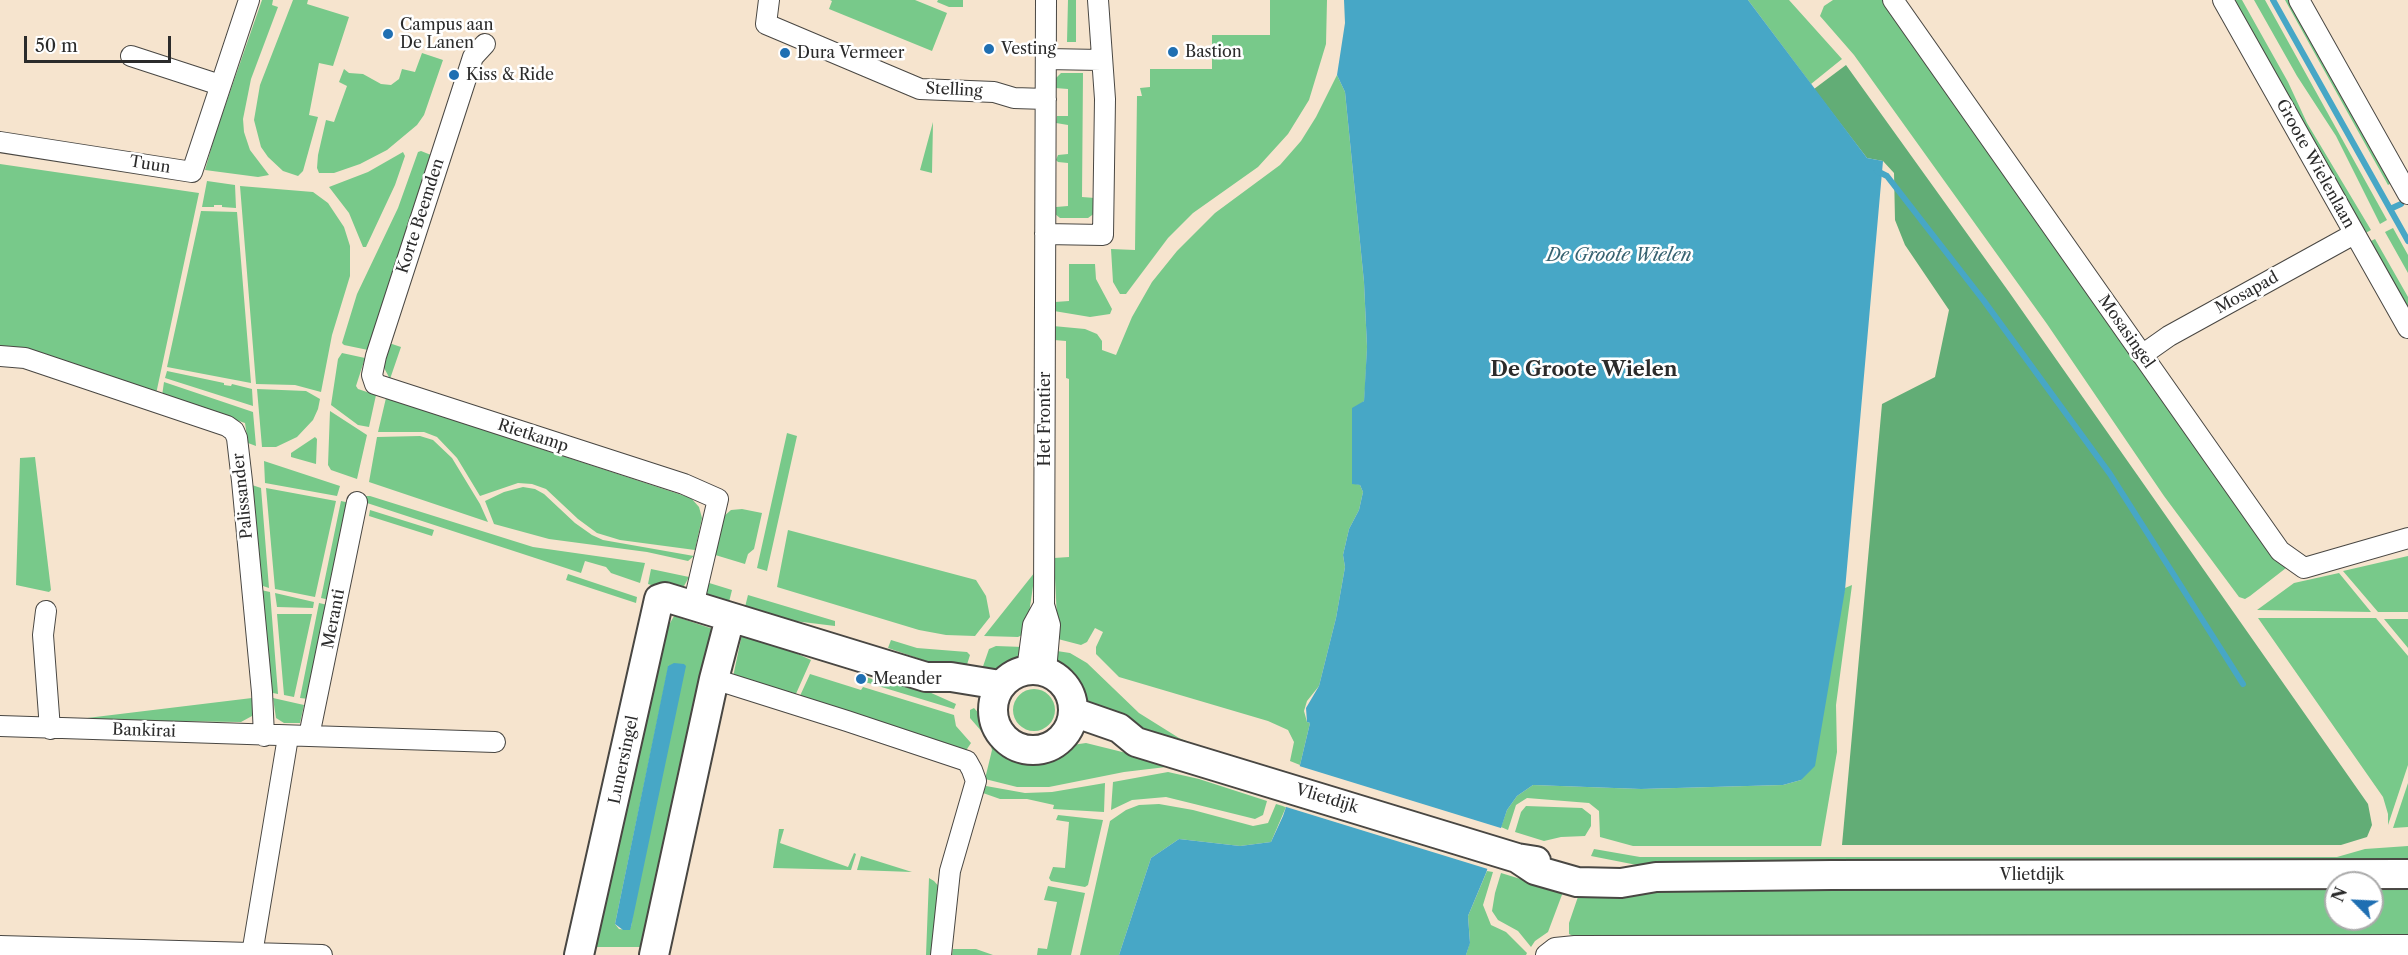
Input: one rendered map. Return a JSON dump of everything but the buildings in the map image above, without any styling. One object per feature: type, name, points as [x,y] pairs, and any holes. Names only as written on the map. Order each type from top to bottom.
[{"type":"street","name":"Tuun","points":[[0,142],[192,172],[249,0]]},
{"type":"street","name":"Stelling","points":[[769,0],[766,24],[920,89],[994,92],[1014,98],[1046,99]]},
{"type":"street","name":"Het Frontier","points":[[1036,670],[1050,625],[1044,605],[1046,0]]},
{"type":"street","points":[[1046,234],[1104,235],[1105,137],[1098,0]]},
{"type":"street","name":"Mosasingel","points":[[1893,0],[2280,551],[2304,567],[2408,538]]},
{"type":"street","name":"Groote Wielenlaan","points":[[2223,0],[2408,328]]},
{"type":"street","points":[[2300,0],[2408,194]]},
{"type":"street","name":"Korte Beemden","points":[[382,387],[375,384],[372,375],[376,356],[473,57],[485,44]]},
{"type":"street","points":[[131,56],[220,85]]},
{"type":"street","points":[[1046,59],[1101,60]]},
{"type":"street","name":"Mosapad","points":[[2142,355],[2169,336],[2354,234]]},
{"type":"street","name":"Palissander","points":[[0,356],[25,358],[227,426],[234,431],[237,438],[244,492],[264,736]]},
{"type":"street","name":"Rietkamp","points":[[382,387],[684,484],[718,499],[693,606]]},
{"type":"street","name":"Meranti","points":[[309,736],[357,502]]},
{"type":"street","name":"Lunersingel","points":[[579,955],[659,599],[665,597],[730,618]]},
{"type":"street","points":[[46,611],[43,635],[50,729]]},
{"type":"street","points":[[654,955],[714,679],[730,618],[926,677],[948,693],[996,698]]},
{"type":"street","points":[[1036,670],[1063,683],[1072,702],[1069,723],[1057,742],[1046,748],[1020,749],[1000,734],[994,723],[996,698],[1017,672],[1036,670]]},
{"type":"street","points":[[714,679],[967,761],[976,781],[950,871],[940,955]]},
{"type":"street","name":"Vlietdijk","points":[[1069,723],[1119,729],[1136,742],[1517,858],[1535,870],[1577,882],[1621,883],[1656,877],[1832,875],[2408,874]]},
{"type":"street","name":"Bankirai","points":[[0,726],[495,742]]},
{"type":"street","points":[[252,954],[288,737]]},
{"type":"street","points":[[1551,952],[1575,946],[1785,951],[2209,951],[2408,945]]},
{"type":"street","points":[[0,946],[322,955]]},
{"type":"green space","points":[[262,0],[273,0],[272,5],[278,7],[251,79],[243,119],[244,132],[250,150],[269,175],[258,177],[205,170],[215,135]]},
{"type":"green space","points":[[293,0],[308,0],[307,4],[349,17],[333,66],[319,63],[309,115],[318,117],[303,171],[298,176],[283,171],[268,157],[261,147],[254,120],[260,85]]},
{"type":"green space","points":[[830,0],[915,0],[947,13],[932,51],[829,9],[832,1]]},
{"type":"green space","points":[[938,0],[963,0],[963,7],[949,7],[937,2]]},
{"type":"green space","points":[[1068,0],[1076,0],[1076,42],[1067,42]]},
{"type":"green space","points":[[1270,0],[1327,0],[1326,44],[1309,100],[1288,134],[1258,167],[1193,213],[1168,238],[1126,294],[1120,294],[1113,282],[1111,249],[1135,250],[1137,96],[1142,96],[1140,88],[1150,87],[1150,69],[1212,69],[1212,35],[1270,35]]},
{"type":"green space","points":[[1748,0],[1789,0],[1842,59],[1811,84]]},
{"type":"green space","points":[[1833,0],[1883,0],[2286,568],[2250,596],[2245,599],[2239,597],[2164,496],[2047,324],[1854,55],[1820,16],[1824,6]]},
{"type":"green space","points":[[2230,0],[2242,0],[2288,82],[2307,123],[2371,230],[2362,235]]},
{"type":"green space","points":[[2254,0],[2265,0],[2387,220],[2380,224],[2336,136],[2297,76]]},
{"type":"green space","points":[[2285,0],[2293,0],[2395,181],[2388,185]]},
{"type":"green space","points":[[422,53],[443,60],[424,115],[417,125],[387,150],[360,164],[334,173],[319,173],[318,155],[326,120],[334,122],[347,86],[339,82],[344,69],[349,73],[363,74],[381,84],[391,85],[399,79],[402,69],[415,72]]},
{"type":"green space","points":[[1846,65],[2009,292],[2368,804],[2372,825],[2367,837],[2341,845],[1842,845],[1882,404],[1935,377],[1949,310],[1905,245],[1895,220],[1894,173],[1883,161],[1867,158],[1814,89]]},
{"type":"green space","points":[[1061,73],[1083,73],[1082,197],[1095,198],[1095,213],[1088,218],[1060,218],[1055,214],[1056,207],[1068,206],[1068,163],[1056,160],[1058,155],[1068,154],[1068,125],[1056,123],[1057,116],[1068,116],[1068,89],[1055,88],[1055,79]]},
{"type":"green space","points":[[1337,75],[1345,92],[1364,282],[1367,347],[1365,389],[1364,401],[1358,406],[1352,483],[1360,485],[1363,492],[1359,510],[1349,529],[1343,555],[1345,567],[1336,618],[1319,686],[1307,701],[1304,711],[1307,722],[1310,723],[1300,765],[1290,761],[1294,742],[1288,730],[1268,721],[1119,677],[1096,654],[1096,647],[1103,632],[1095,628],[1087,642],[1081,645],[1058,639],[1054,558],[1069,557],[1069,379],[1066,378],[1066,341],[1054,340],[1053,326],[1085,329],[1097,334],[1102,341],[1102,350],[1116,355],[1132,317],[1152,282],[1177,251],[1215,213],[1280,165],[1301,141]]},
{"type":"green space","points":[[933,122],[932,173],[920,170]]},
{"type":"green space","points":[[403,152],[405,156],[395,185],[366,247],[363,247],[349,213],[329,187],[368,172]]},
{"type":"green space","points":[[418,152],[431,155],[368,350],[344,345],[342,343],[357,294],[398,208]]},
{"type":"green space","points":[[0,164],[199,193],[156,394],[0,349]]},
{"type":"green space","points":[[207,181],[235,185],[236,208],[222,207],[222,205],[202,207]]},
{"type":"green space","points":[[240,186],[313,192],[328,203],[344,227],[350,246],[350,276],[332,335],[321,392],[295,385],[256,384]]},
{"type":"green space","points":[[201,211],[237,212],[251,383],[167,367]]},
{"type":"green space","points":[[2393,228],[2408,255],[2408,273],[2385,232]]},
{"type":"green space","points":[[2375,239],[2408,297],[2408,315],[2367,243]]},
{"type":"green space","points":[[1069,264],[1095,264],[1096,279],[1112,309],[1110,314],[1090,317],[1054,311],[1055,302],[1069,301]]},
{"type":"green space","points":[[389,343],[401,347],[390,379],[383,366]]},
{"type":"green space","points":[[342,353],[365,358],[356,386],[358,389],[376,395],[369,427],[358,425],[331,405],[338,359]]},
{"type":"green space","points":[[167,371],[224,383],[224,385],[231,386],[232,384],[252,389],[253,406],[165,378]]},
{"type":"green space","points":[[164,382],[253,412],[256,446],[248,443],[245,423],[162,396]]},
{"type":"green space","points":[[257,389],[306,391],[320,399],[318,409],[313,420],[297,437],[276,447],[262,447]]},
{"type":"green space","points":[[386,398],[691,498],[699,507],[702,518],[695,550],[620,540],[597,533],[578,519],[546,489],[532,484],[518,483],[480,496],[457,458],[437,437],[424,432],[378,432]]},
{"type":"green space","points":[[330,411],[367,435],[357,479],[331,470],[328,465]]},
{"type":"green space","points":[[787,433],[797,436],[767,571],[757,568]]},
{"type":"green space","points":[[420,436],[433,440],[452,458],[480,504],[488,522],[369,482],[377,437]]},
{"type":"green space","points":[[315,437],[317,439],[316,464],[291,457],[291,453]]},
{"type":"green space","points":[[35,457],[51,590],[49,592],[16,585],[20,458]]},
{"type":"green space","points":[[264,461],[340,486],[337,496],[265,483]]},
{"type":"green space","points":[[252,485],[261,488],[269,588],[260,585]]},
{"type":"green space","points":[[523,487],[535,489],[544,494],[575,523],[603,540],[694,556],[688,561],[647,552],[549,539],[494,524],[485,501],[504,492]]},
{"type":"green space","points":[[266,488],[336,501],[315,597],[275,589]]},
{"type":"green space","points":[[366,496],[533,547],[645,563],[640,583],[611,573],[606,567],[585,561],[581,573],[364,502]]},
{"type":"green space","points":[[341,501],[350,503],[330,600],[321,598]]},
{"type":"green space","points":[[742,509],[762,513],[754,549],[748,554],[745,564],[712,554],[724,516],[731,510]]},
{"type":"green space","points":[[370,510],[434,530],[432,536],[369,516]]},
{"type":"green space","points":[[788,530],[976,580],[986,596],[990,617],[975,636],[946,635],[919,630],[777,587]]},
{"type":"green space","points":[[2408,556],[2408,612],[2378,612],[2343,571]]},
{"type":"green space","points":[[651,569],[689,577],[684,586],[679,589],[661,588],[648,584]]},
{"type":"green space","points":[[1035,572],[1027,628],[1024,634],[1018,637],[984,636]]},
{"type":"green space","points":[[2339,573],[2371,612],[2257,610],[2294,583]]},
{"type":"green space","points":[[568,574],[637,597],[636,603],[566,580]]},
{"type":"green space","points":[[706,582],[732,590],[728,606],[708,597],[705,592]]},
{"type":"green space","points":[[1852,585],[1836,705],[1837,752],[1821,846],[1633,846],[1600,837],[1599,811],[1589,803],[1527,798],[1516,805],[1508,830],[1501,827],[1507,810],[1517,796],[1533,785],[1641,789],[1783,785],[1801,780],[1845,588]]},
{"type":"green space","points":[[261,590],[270,592],[278,694],[268,692]]},
{"type":"green space","points":[[275,593],[314,602],[313,608],[277,607]]},
{"type":"green space","points":[[748,595],[835,621],[835,626],[762,617],[744,611]]},
{"type":"green space","points":[[319,603],[328,605],[309,699],[300,698]]},
{"type":"green space","points":[[277,614],[312,614],[294,697],[284,695]]},
{"type":"green space","points":[[674,616],[716,630],[647,947],[594,947],[650,659]],"holes":[[[669,664],[631,927],[628,930],[619,929],[615,924]]]},
{"type":"green space","points":[[2258,618],[2376,618],[2408,656],[2408,765],[2388,825],[2388,814],[2383,797]]},
{"type":"green space","points":[[2384,619],[2408,619],[2408,648]]},
{"type":"green space","points":[[751,633],[811,660],[795,696],[733,677],[742,634]]},
{"type":"green space","points":[[891,640],[917,648],[967,652],[970,655],[964,674],[888,648]]},
{"type":"green space","points":[[996,646],[1023,647],[1021,657],[1010,670],[999,675],[980,675],[989,649]]},
{"type":"green space","points":[[1057,651],[1070,653],[1087,663],[1139,713],[1179,738],[1205,749],[1149,733],[1087,708],[1061,670],[1056,660]]},
{"type":"green space","points":[[810,674],[861,690],[863,687],[954,715],[956,726],[971,743],[965,752],[799,698]]},
{"type":"green space","points":[[866,677],[920,688],[956,704],[954,709],[865,682]]},
{"type":"green space","points":[[1034,689],[1049,695],[1055,710],[1049,725],[1034,731],[1019,725],[1013,710],[1019,695]]},
{"type":"green space","points":[[252,698],[252,716],[241,722],[87,720],[87,718]]},
{"type":"green space","points":[[273,698],[304,705],[300,723],[284,723],[276,718]]},
{"type":"green space","points":[[974,708],[990,726],[995,738],[1004,747],[1016,753],[1045,756],[1072,745],[1086,743],[1199,771],[1166,767],[1124,772],[1049,787],[1017,787],[985,779],[992,750],[989,740],[970,718],[970,710]]},
{"type":"green space","points":[[1168,772],[1199,779],[1267,801],[1263,815],[1255,819],[1166,797],[1132,800],[1111,810],[1113,782]]},
{"type":"green space","points":[[1105,783],[1104,812],[1053,809],[1054,805],[1027,799],[1000,799],[983,793],[986,786],[1025,793],[1052,792]]},
{"type":"green space","points":[[2408,783],[2408,827],[2393,828]]},
{"type":"green space","points":[[1159,804],[1193,810],[1253,826],[1268,823],[1276,804],[1286,807],[1271,842],[1240,846],[1179,839],[1151,858],[1119,955],[1080,955],[1110,821],[1126,810],[1139,805]]},
{"type":"green space","points":[[1526,806],[1582,808],[1591,815],[1591,826],[1585,836],[1561,837],[1544,841],[1515,832],[1521,812]]},
{"type":"green space","points":[[1058,815],[1103,820],[1088,885],[1085,887],[1051,881],[1049,878],[1053,867],[1065,868],[1069,822],[1056,820]]},
{"type":"green space","points":[[779,829],[784,829],[780,843],[848,867],[854,853],[856,854],[851,870],[773,868]]},
{"type":"green space","points":[[2408,846],[2408,866],[1647,867],[1591,856],[1594,849],[1640,857],[2337,857],[2365,849]]},
{"type":"green space","points":[[861,856],[912,872],[857,870]]},
{"type":"green space","points":[[1487,871],[1493,872],[1483,905],[1491,925],[1506,932],[1527,953],[1526,955],[1466,955],[1470,942],[1468,916]]},
{"type":"green space","points":[[1501,873],[1563,892],[1548,932],[1535,941],[1531,947],[1518,931],[1498,920],[1492,911]]},
{"type":"green space","points":[[929,878],[941,889],[934,955],[926,955]]},
{"type":"green space","points":[[2324,883],[2324,931],[2384,931],[2384,883],[2408,883],[2408,934],[1577,938],[1569,934],[1569,923],[1581,888]]},
{"type":"green space","points":[[1048,886],[1085,893],[1071,955],[1037,955],[1038,948],[1047,949],[1057,902],[1044,900]]},
{"type":"green space","points":[[953,949],[976,949],[993,955],[952,955]]},
{"type":"water","name":"De Groote Wielen","points":[[1344,0],[1748,0],[1867,158],[1883,161],[1845,590],[1815,766],[1801,780],[1783,785],[1641,789],[1533,785],[1517,796],[1507,810],[1486,873],[1468,916],[1470,943],[1466,955],[1119,955],[1151,858],[1179,839],[1240,846],[1271,842],[1283,816],[1300,765],[1310,723],[1307,722],[1306,708],[1319,686],[1336,618],[1345,567],[1343,555],[1349,529],[1359,510],[1363,492],[1360,485],[1352,484],[1352,408],[1364,401],[1367,347],[1364,282],[1345,92],[1337,75],[1345,23]]},
{"type":"water","points":[[674,663],[686,666],[631,927],[630,930],[623,930],[615,924],[668,666]]},
{"type":"pier","points":[[1296,765],[1504,829],[1491,870],[1283,806]]},
{"type":"waterway","points":[[2273,0],[2408,241]]},
{"type":"waterway","points":[[1877,171],[1887,176],[1984,301],[2110,474],[2243,684]]},
{"type":"waterway","points":[[2390,209],[2401,204]]},
{"type":"place","name":"Campus aan De Lanen","points":[[388,34]]},
{"type":"place","name":"Vesting","points":[[989,49]]},
{"type":"place","name":"Bastion","points":[[1173,52]]},
{"type":"place","name":"Dura Vermeer","points":[[785,53]]},
{"type":"place","name":"Kiss & Ride","points":[[454,75]]},
{"type":"place","name":"Meander","points":[[861,679]]},
{"type":"district","name":"De Groote Wielen","points":[[1584,370]]}]
